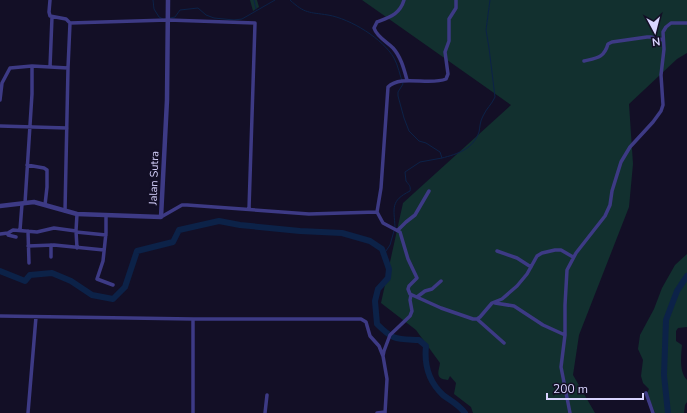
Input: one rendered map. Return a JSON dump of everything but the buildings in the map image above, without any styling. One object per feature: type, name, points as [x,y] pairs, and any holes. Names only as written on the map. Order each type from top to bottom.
[{"type":"street","points":[[50,0],[49,12],[52,17],[50,67]]},
{"type":"street","name":"Jalan Sutra","points":[[0,206],[34,202],[77,214],[161,217],[167,100],[168,0]]},
{"type":"street","points":[[404,0],[396,14],[377,22],[374,28],[375,32],[393,48],[398,55],[404,81]]},
{"type":"street","points":[[383,356],[390,335],[410,316],[412,310],[411,294],[408,291],[409,286],[417,278],[408,259],[402,236],[396,229],[383,223],[377,212],[381,188],[388,87],[390,84],[404,81],[430,82],[444,80],[448,76],[445,52],[449,41],[449,19],[456,8],[456,0]]},
{"type":"street","points":[[52,17],[66,20],[70,23],[168,19],[255,23],[249,209]]},
{"type":"street","points":[[65,211],[70,23]]},
{"type":"street","points":[[570,413],[561,367],[565,335],[567,270],[573,257],[606,216],[621,162],[630,148],[654,122],[661,111],[663,105],[661,75],[664,49],[663,32],[671,23],[687,23]]},
{"type":"street","points":[[584,61],[601,56],[605,53],[608,44],[612,42],[647,37],[663,40]]},
{"type":"street","points":[[0,100],[1,82],[10,68],[32,66],[68,68]]},
{"type":"street","points":[[20,230],[24,203],[30,128],[32,66]]},
{"type":"street","points":[[0,126],[67,128]]},
{"type":"street","points":[[27,165],[44,168],[47,170],[45,205]]},
{"type":"street","points":[[396,229],[415,216],[429,191]]},
{"type":"street","points":[[161,217],[182,205],[309,214],[377,212]]},
{"type":"street","points":[[77,214],[77,248]]},
{"type":"street","points":[[106,216],[106,235],[103,261],[97,279],[113,285]]},
{"type":"street","points":[[0,234],[8,233],[12,230],[37,232],[54,228],[106,235]]},
{"type":"street","points":[[28,231],[29,263]]},
{"type":"street","points":[[8,233],[8,236],[16,237]]},
{"type":"street","points":[[28,246],[51,245],[104,250]]},
{"type":"street","points":[[51,245],[51,257]]},
{"type":"street","points":[[477,319],[492,303],[502,299],[517,286],[528,274],[537,256],[549,251],[561,250],[573,257]]},
{"type":"street","points":[[497,251],[516,258],[531,266]]},
{"type":"street","points":[[417,297],[425,291],[432,289],[441,281]]},
{"type":"street","points":[[411,294],[441,308],[477,319],[504,343]]},
{"type":"street","points":[[492,303],[514,306],[543,324],[565,335]]},
{"type":"street","points":[[0,316],[193,319],[361,319],[366,322],[370,336],[379,346],[383,356],[387,379],[385,412],[378,413]]},
{"type":"street","points":[[28,413],[36,317]]},
{"type":"street","points":[[193,319],[193,413]]},
{"type":"street","points":[[646,393],[653,413]]},
{"type":"street","points":[[266,395],[266,413]]},
{"type":"green space","points":[[250,0],[257,0],[259,7],[253,11]]},
{"type":"green space","points":[[362,0],[687,0],[687,53],[677,59],[629,104],[633,164],[629,207],[579,335],[573,375],[595,413],[473,413],[471,407],[454,394],[456,383],[450,376],[448,380],[439,376],[438,372],[440,363],[416,330],[381,303],[403,203],[511,105]]},
{"type":"green space","points":[[687,254],[687,327],[678,328],[676,331],[676,341],[682,345],[681,364],[684,377],[687,380],[687,402],[684,413],[655,413],[647,393],[649,389],[643,383],[641,376],[643,360],[638,349],[640,335],[654,309],[662,288],[675,265]]},
{"type":"waterway","points":[[153,0],[154,9],[159,17],[163,19]]},
{"type":"waterway","points":[[254,0],[256,9]]},
{"type":"waterway","points":[[170,18],[175,17],[180,10],[198,8],[206,15],[214,18],[234,20],[242,19],[275,0]]},
{"type":"waterway","points":[[290,0],[308,12],[337,17],[356,25],[374,37],[389,51],[397,64],[403,84],[398,92],[398,96],[409,131],[419,141],[426,143],[440,152],[442,158],[420,162],[405,172],[406,181],[410,187],[410,191],[399,198],[396,202],[394,210],[395,227]]},
{"type":"waterway","points":[[442,158],[454,155],[469,147],[473,143],[479,132],[482,118],[495,97],[486,30],[490,0]]},
{"type":"waterway","points":[[0,271],[25,281],[30,275],[52,273],[71,281],[92,295],[113,299],[125,287],[137,251],[173,242],[179,230],[219,221],[240,225],[300,231],[342,233],[370,241],[382,249],[389,269],[388,278],[378,289],[375,301],[377,324],[388,334],[396,338],[419,340],[426,346],[428,373],[434,385],[443,395],[458,405],[465,413]]},
{"type":"waterway","points":[[384,254],[390,245],[394,231]]},
{"type":"waterway","points":[[668,413],[664,375],[666,320],[677,291],[687,276]]}]
